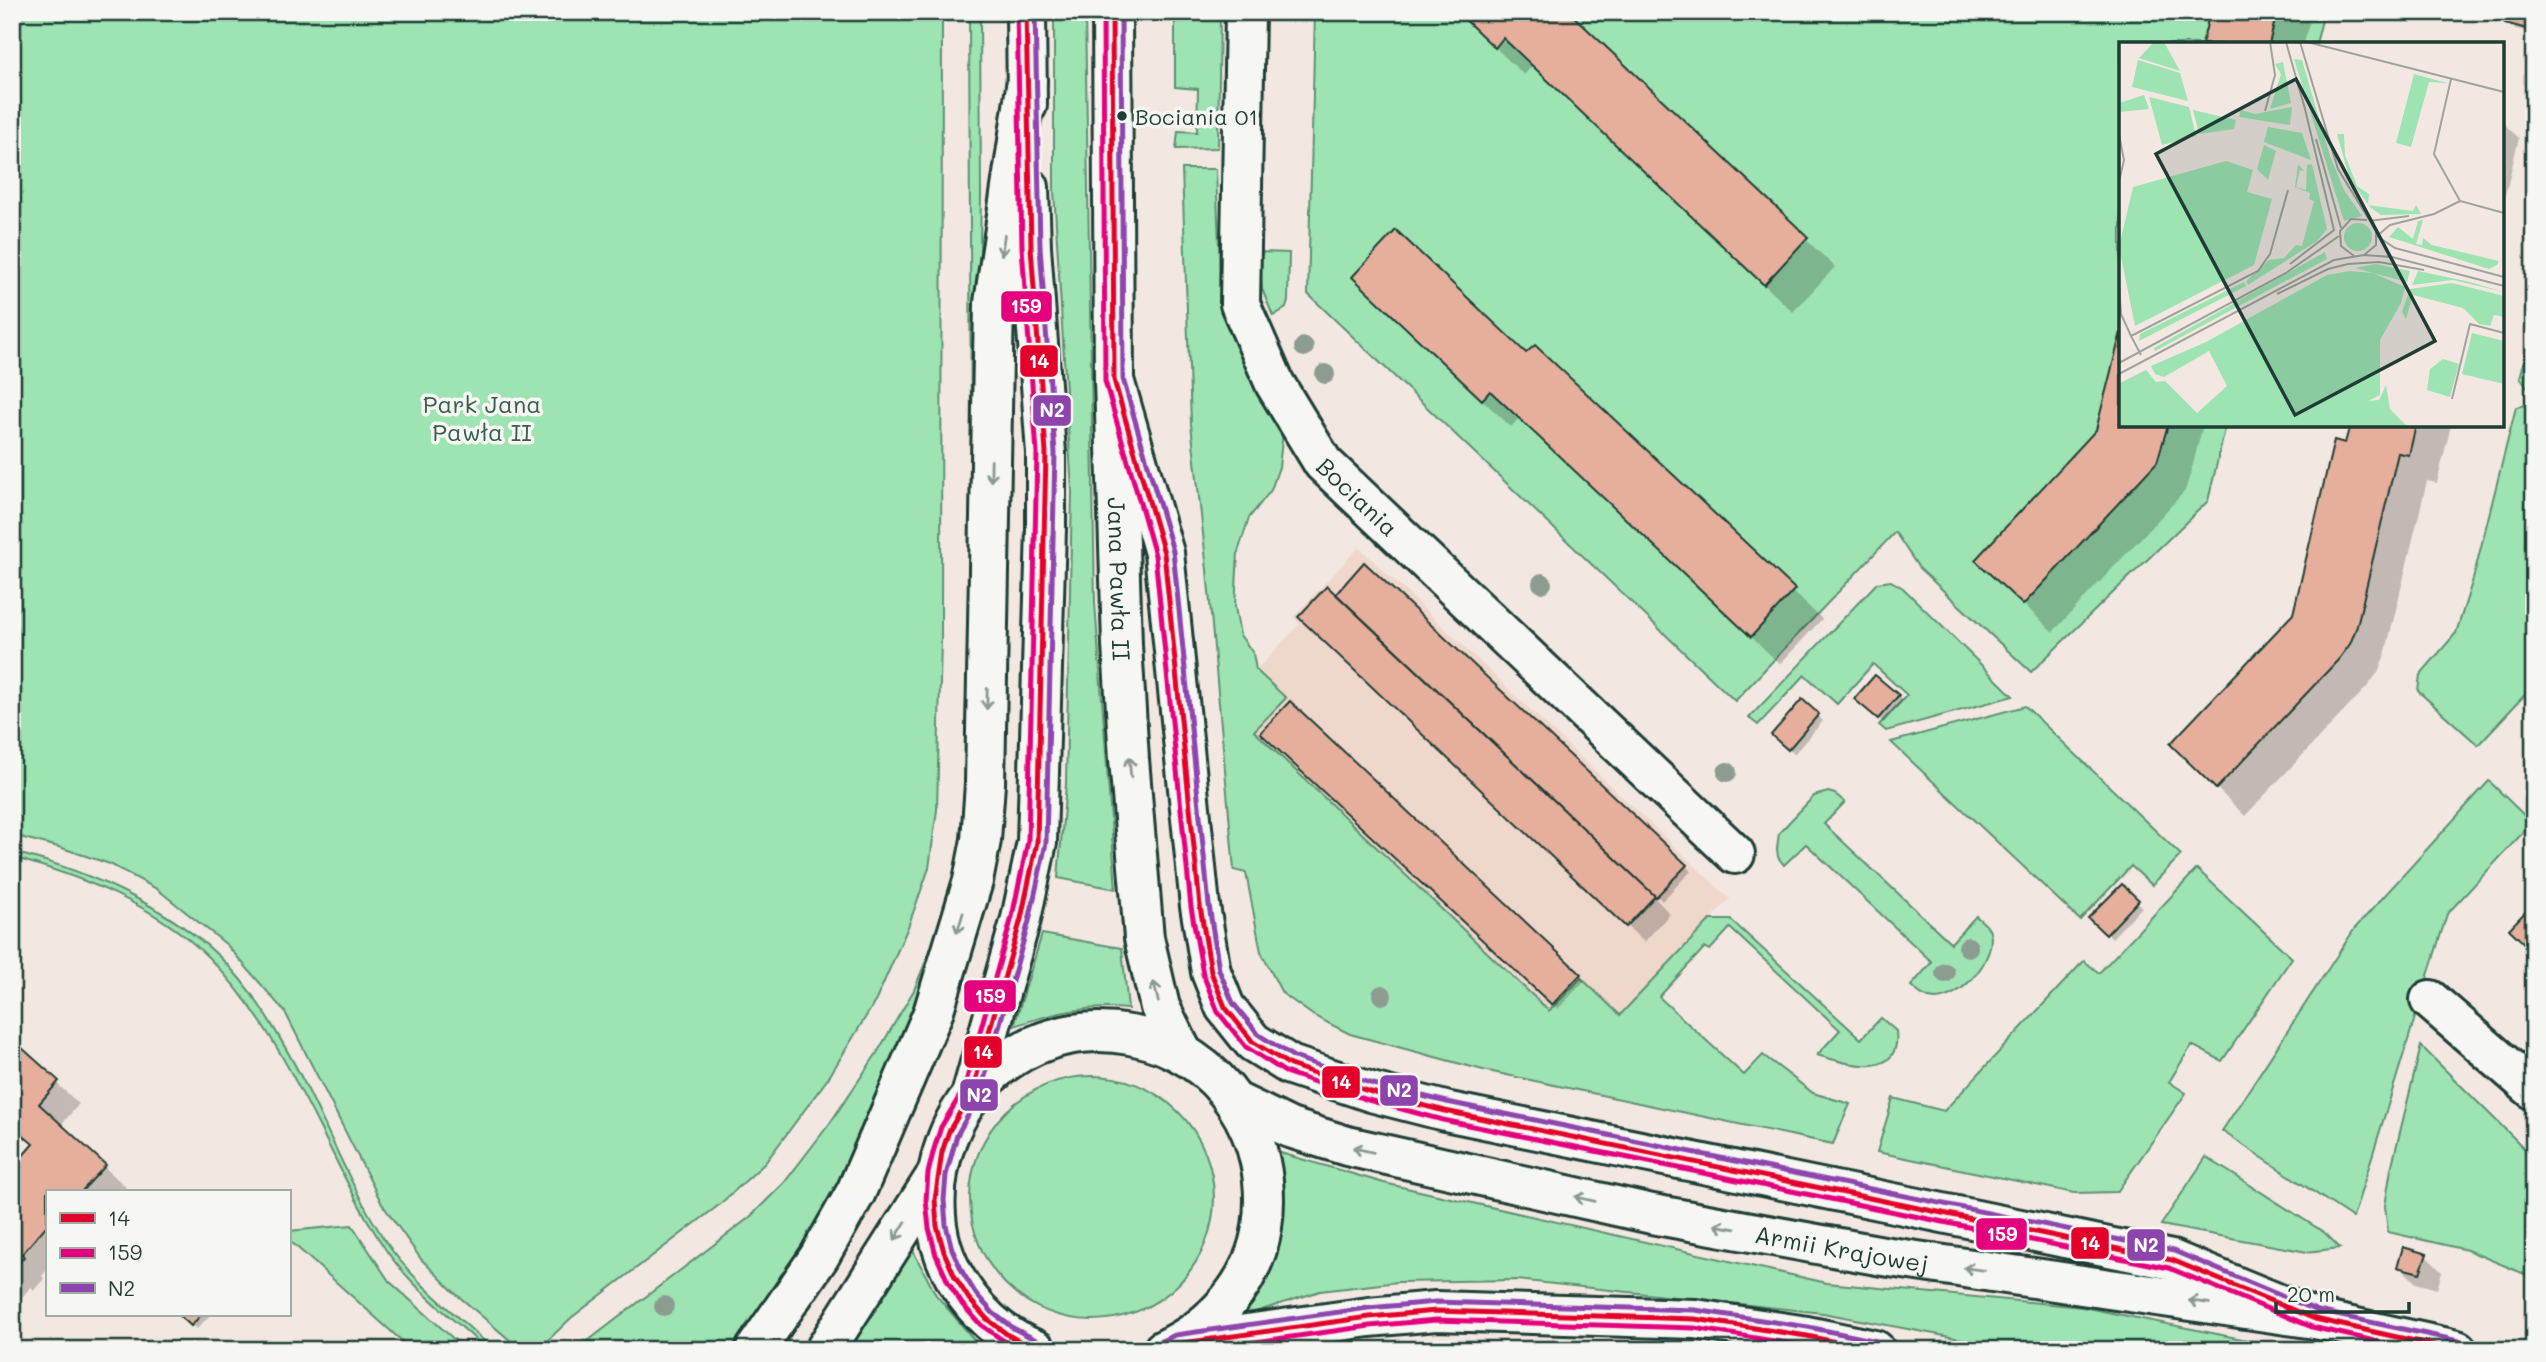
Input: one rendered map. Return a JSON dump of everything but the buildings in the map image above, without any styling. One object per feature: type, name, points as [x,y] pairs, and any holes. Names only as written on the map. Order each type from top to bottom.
[{"type":"main road","points":[[972,1093],[1021,919],[1037,842],[1046,453],[1031,247],[1027,12]]},
{"type":"main road","name":"Jana Pawła II","points":[[1112,12],[1114,380],[1122,645],[1144,938],[1160,1007],[1184,1055]]},
{"type":"main road","name":"Bociania","points":[[1245,12],[1240,304],[1275,384],[1323,463],[1735,854]]},
{"type":"main road","points":[[755,1350],[819,1257],[856,1192],[933,1013],[973,881],[981,840],[985,784],[994,303],[1027,80]]},
{"type":"main road","points":[[1114,380],[1164,553],[1200,906],[1211,972],[1225,1007],[1254,1042],[1290,1065],[1371,1092],[1445,1111],[2172,1260],[2315,1318]]},
{"type":"main road","points":[[2430,1000],[2534,1090]]},
{"type":"main road","points":[[1031,1349],[987,1318],[969,1299],[955,1277],[937,1226],[937,1174],[949,1131],[972,1093],[993,1071],[1043,1042],[1100,1032],[1129,1034],[1157,1042],[1203,1068],[1236,1102],[1257,1144],[1265,1189],[1261,1236],[1244,1280],[1230,1299],[1196,1332],[1171,1348]]},
{"type":"main road","name":"Armii Krajowej","points":[[1236,1102],[1290,1128],[1346,1146],[1652,1214],[1883,1256],[2315,1318],[2457,1350]]},
{"type":"main road","points":[[825,1350],[937,1174]]},
{"type":"main road","points":[[1171,1348],[1369,1317],[1436,1311],[1695,1319],[1807,1336],[1875,1350]]},
{"type":"shaded area","points":[[1359,547],[1730,899],[1620,1015],[1550,1012],[1254,731],[1285,698],[1256,670],[1300,624],[1293,617]]},
{"type":"green space","name":"Park Jana Pawła II","points":[[12,12],[942,12],[941,640],[937,810],[929,868],[908,927],[876,1000],[829,1077],[765,1163],[719,1205],[571,1318],[536,1350],[519,1348],[456,1294],[421,1259],[382,1204],[285,1012],[227,945],[157,889],[110,864],[12,835]]},
{"type":"green space","points":[[969,12],[980,12],[981,196],[969,817],[959,860],[964,796],[971,452]]},
{"type":"green space","points":[[1054,12],[1085,12],[1095,603],[1116,889],[1058,878],[1066,784],[1072,492],[1054,191]]},
{"type":"green space","points":[[1175,12],[1220,12],[1218,148],[1176,149],[1178,131],[1197,132],[1198,89],[1175,87]]},
{"type":"green space","points":[[1315,12],[2324,12],[2316,42],[2119,42],[2119,427],[2226,427],[2208,501],[2031,672],[1919,568],[1895,532],[1735,701],[1308,294]]},
{"type":"green space","points":[[1182,169],[1216,169],[1221,296],[1247,367],[1283,432],[1279,467],[1271,490],[1249,518],[1238,552],[1235,607],[1240,635],[1253,653],[1256,670],[1286,698],[1254,731],[1549,1011],[1581,978],[1620,1015],[1710,920],[1731,920],[1861,1039],[1881,1018],[1896,1031],[1895,1047],[1890,1057],[1881,1063],[1856,1064],[1817,1055],[1840,1030],[1730,928],[1710,950],[1705,947],[1659,997],[1744,1075],[1763,1055],[1813,1093],[1850,1104],[1833,1144],[1483,1070],[1350,1034],[1314,1016],[1282,993],[1261,952],[1246,873],[1234,870],[1191,424]]},
{"type":"green space","points":[[1259,252],[1289,253],[1288,301],[1286,308],[1273,316],[1262,289]]},
{"type":"green space","points":[[2534,323],[2534,389],[2527,387],[2520,378]]},
{"type":"green space","points":[[2516,407],[2534,407],[2534,685],[2478,745],[2418,691],[2420,675],[2456,633],[2473,579]]},
{"type":"green space","points":[[1891,581],[1903,588],[2013,696],[1886,731],[1879,725],[1907,695],[1873,664],[1837,704],[1805,675],[1758,725],[1749,718],[1877,583]]},
{"type":"green space","points":[[2025,706],[2181,855],[2152,885],[2131,866],[2080,920],[1891,742]]},
{"type":"green space","points":[[2489,781],[2532,823],[2447,914],[2353,1218],[2222,1131],[2355,928]]},
{"type":"green space","points":[[1828,792],[1845,802],[1824,824],[1951,943],[1976,916],[1988,928],[1991,942],[1983,965],[1966,985],[1956,992],[1931,999],[1911,986],[1932,962],[1806,844],[1784,865],[1778,857],[1779,833],[1814,796]]},
{"type":"green space","points":[[12,852],[74,871],[136,898],[193,934],[218,956],[249,991],[282,1042],[386,1242],[422,1285],[494,1350],[487,1350],[433,1302],[396,1264],[358,1204],[307,1102],[270,1036],[241,995],[208,957],[187,938],[141,907],[91,883],[12,857]]},
{"type":"green space","points":[[2197,869],[2292,958],[2222,1061],[2192,1045],[2169,1082],[2186,1093],[2117,1192],[2074,1193],[1877,1152],[1893,1098],[1944,1111],[2084,961],[2099,973]]},
{"type":"green space","points":[[944,917],[935,963],[850,1161],[822,1216],[738,1350],[576,1350],[750,1217],[784,1183],[830,1123],[877,1053],[914,990]]},
{"type":"green space","points":[[1042,934],[1122,948],[1128,1009],[1070,1011],[1014,1026]]},
{"type":"green space","points":[[2421,1046],[2534,1158],[2534,1278],[2467,1250],[2388,1232],[2385,1206],[2391,1169]]},
{"type":"green space","points":[[1080,1076],[1104,1076],[1150,1090],[1186,1120],[1205,1151],[1212,1174],[1212,1222],[1200,1256],[1170,1292],[1150,1306],[1127,1315],[1104,1320],[1080,1320],[1034,1306],[998,1276],[984,1256],[975,1233],[970,1210],[970,1186],[984,1140],[1014,1104],[1034,1090],[1057,1081]]},
{"type":"green space","points":[[1277,1152],[1384,1183],[1827,1283],[2082,1307],[2297,1350],[2019,1350],[1823,1313],[1517,1280],[1398,1282],[1320,1291],[1243,1316],[1266,1271],[1280,1235],[1283,1197]]},
{"type":"green space","points":[[2206,1157],[2325,1233],[2340,1248],[2307,1252],[2161,1225]]},
{"type":"green space","points":[[352,1225],[389,1281],[466,1350],[412,1350],[290,1241],[290,1231]]},
{"type":"green space","points":[[911,1247],[936,1295],[976,1342],[956,1350],[850,1350]]},
{"type":"transit line","name":"159","points":[[1017,12],[1022,247],[1037,453],[1028,841],[1012,917],[964,1089],[941,1127],[934,1149],[928,1173],[926,1200],[936,1255],[948,1282],[962,1304],[981,1325],[1017,1350]]},
{"type":"transit line","name":"14","points":[[1026,12],[1031,247],[1046,453],[1037,842],[1021,919],[972,1092],[949,1131],[942,1152],[935,1200],[937,1226],[944,1252],[969,1299],[987,1319],[1008,1335],[1036,1350]]},
{"type":"transit line","name":"N2","points":[[1035,12],[1040,247],[1055,453],[1046,843],[1029,921],[980,1094],[957,1135],[946,1175],[944,1200],[952,1249],[976,1294],[993,1313],[1013,1328],[1040,1342]]},
{"type":"transit line","name":"159","points":[[1103,12],[1105,381],[1155,555],[1191,907],[1203,974],[1218,1012],[1246,1047],[1285,1072],[1368,1100],[1443,1120],[2169,1268],[2312,1327],[2415,1350]]},
{"type":"transit line","name":"14","points":[[1112,12],[1114,380],[1164,553],[1200,906],[1211,972],[1225,1007],[1253,1042],[1290,1065],[1371,1092],[1445,1111],[2172,1260],[2315,1319],[2456,1350]]},
{"type":"transit line","name":"N2","points":[[1121,12],[1123,379],[1173,551],[1209,905],[1219,970],[1233,1003],[1259,1035],[1294,1057],[1373,1084],[1447,1102],[2174,1251],[2318,1311],[2459,1341]]},
{"type":"transit line","name":"N2","points":[[1159,1342],[1175,1335],[1368,1308],[1436,1302],[1695,1310],[1808,1327],[1877,1341]]},
{"type":"transit line","name":"14","points":[[1164,1350],[1176,1344],[1369,1317],[1436,1311],[1695,1319],[1807,1336],[1874,1350]]},
{"type":"transit line","name":"159","points":[[1198,1350],[1370,1326],[1436,1320],[1694,1328],[1830,1350]]},
{"type":"place","name":"Bociania 01","points":[[1122,116]]}]
